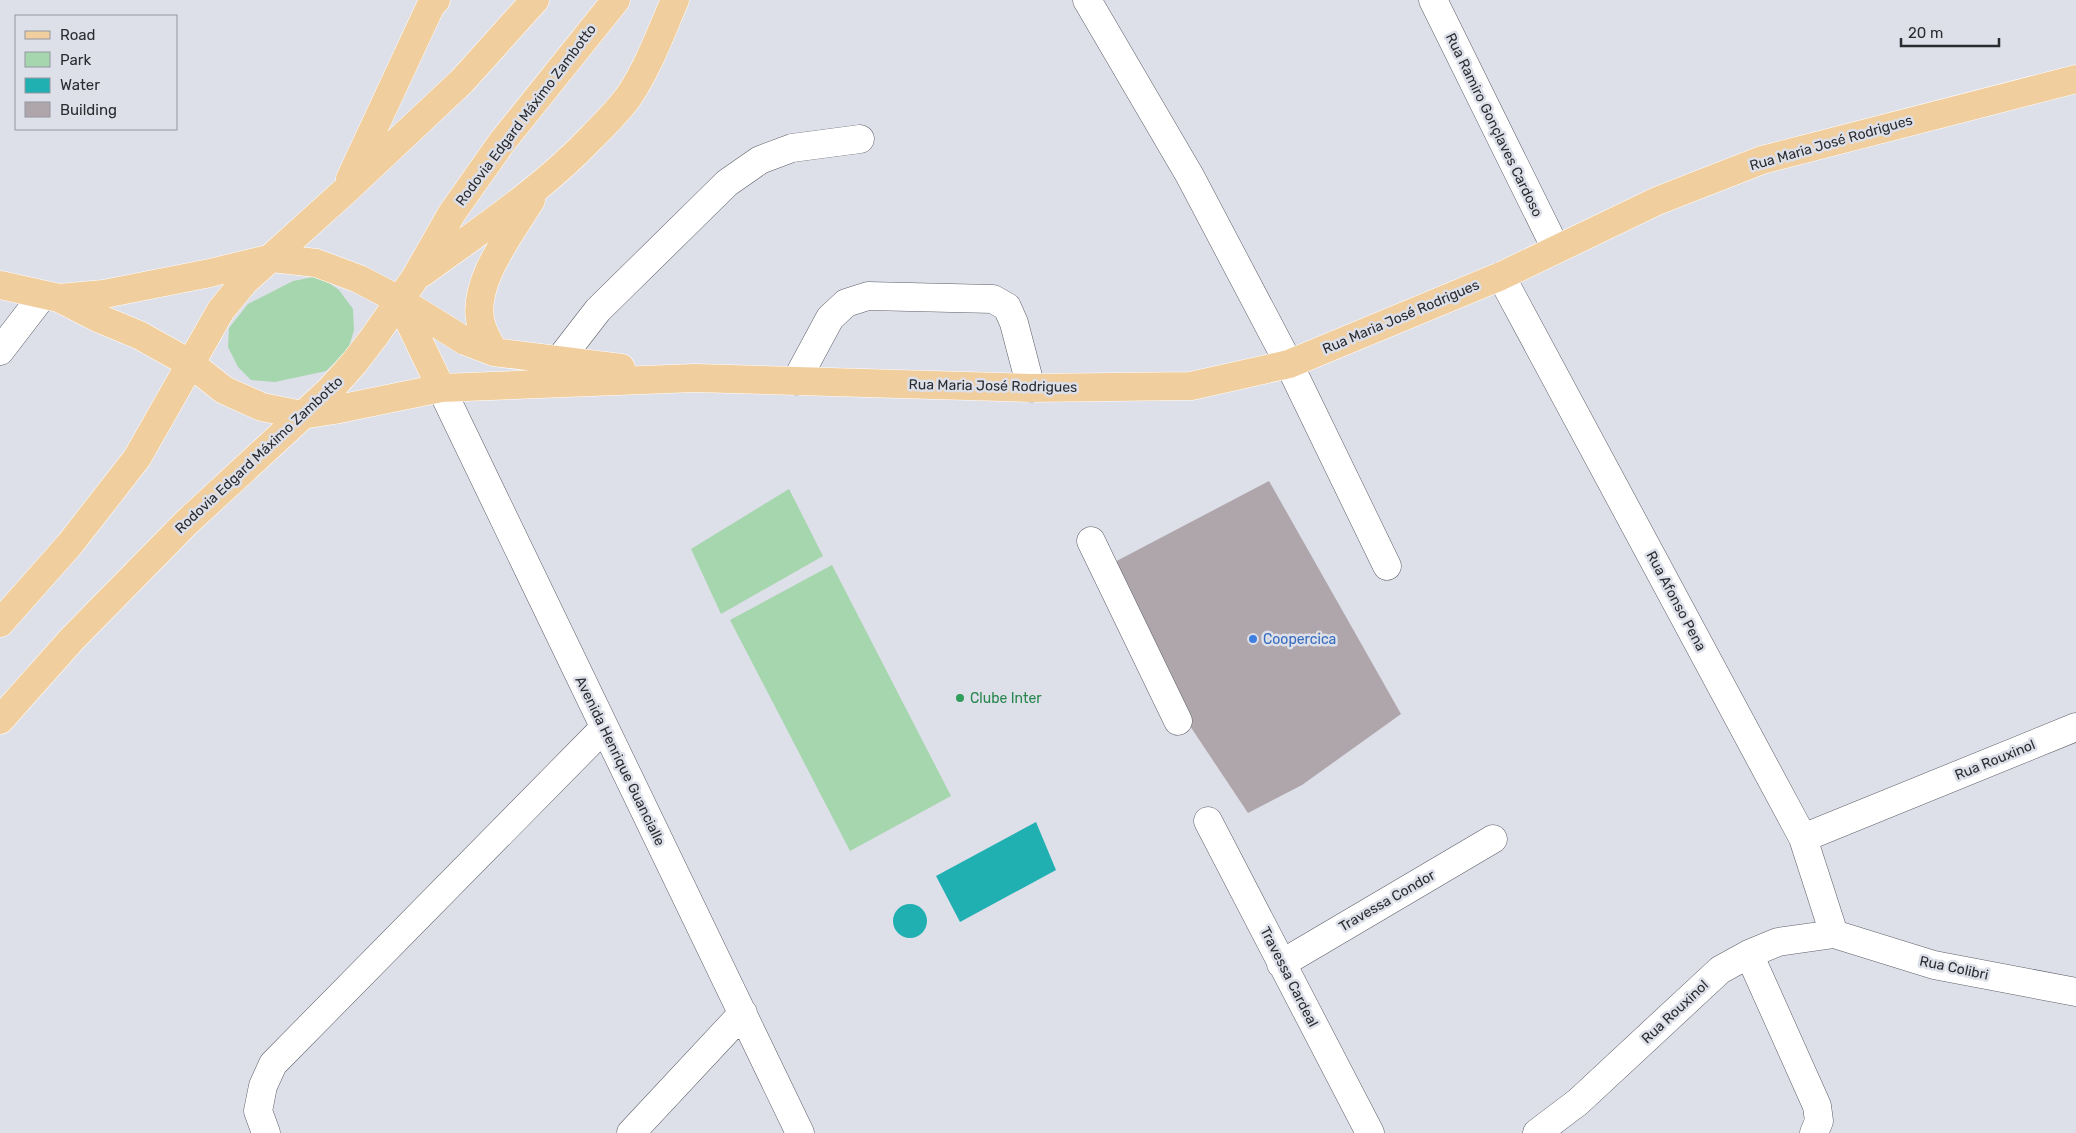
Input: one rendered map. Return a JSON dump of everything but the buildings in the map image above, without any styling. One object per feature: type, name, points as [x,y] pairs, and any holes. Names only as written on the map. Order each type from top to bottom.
[{"type":"main road","points":[[345,191],[395,79],[431,5],[436,0]]},
{"type":"main road","points":[[0,622],[70,544],[137,458],[221,310],[244,282],[345,191],[462,81],[535,0]]},
{"type":"main road","name":"Rodovia Edgard Máximo Zambotto","points":[[0,720],[72,639],[179,530],[330,390],[354,363],[415,278],[452,213],[502,142],[616,0]]},
{"type":"main road","points":[[415,278],[538,188],[577,152],[628,96],[644,71],[675,0]]},
{"type":"main road","name":"Rua Maria José Rodrigues","points":[[695,378],[1031,388],[1191,386],[1289,364],[1500,276],[1657,201],[1762,160],[2076,79]]},
{"type":"main road","points":[[494,352],[481,326],[479,297],[490,268],[538,188]]},
{"type":"main road","points":[[51,297],[104,294],[210,273],[272,258],[316,263],[359,279],[399,300],[465,341],[494,352],[695,378]]},
{"type":"main road","points":[[0,285],[51,297],[139,335],[191,364],[224,390],[262,407],[302,415],[441,388],[695,378]]},
{"type":"main road","points":[[399,300],[441,388]]},
{"type":"street","points":[[1086,0],[1190,176],[1289,364],[1387,566]]},
{"type":"street","name":"Rua Ramiro Gonçlaves Cardoso","points":[[1432,0],[1556,250]]},
{"type":"street","points":[[560,360],[598,310],[727,183],[760,160],[792,148],[860,140]]},
{"type":"street","name":"Rua Afonso Pena","points":[[1500,276],[1803,838],[1834,934]]},
{"type":"street","points":[[796,381],[830,318],[846,303],[868,296],[993,299],[1007,308],[1014,322],[1031,388]]},
{"type":"street","points":[[0,351],[51,297]]},
{"type":"street","name":"Avenida Henrique Guancialle","points":[[441,388],[800,1133]]},
{"type":"street","points":[[1091,541],[1178,721]]},
{"type":"street","name":"Rua Rouxinol","points":[[1803,838],[2076,727]]},
{"type":"street","points":[[266,1133],[258,1111],[263,1086],[273,1064],[604,728]]},
{"type":"street","name":"Travessa Cardeal","points":[[1208,821],[1370,1133]]},
{"type":"street","name":"Travessa Condor","points":[[1281,964],[1493,839]]},
{"type":"street","name":"Rua Rouxinol","points":[[1537,1133],[1578,1102],[1720,970],[1749,954],[1778,942],[1834,934]]},
{"type":"street","name":"Rua Colibri","points":[[1834,934],[1934,965],[2076,992]]},
{"type":"street","points":[[1749,954],[1817,1106],[1819,1121],[1814,1133]]},
{"type":"street","points":[[632,1133],[743,1013]]},
{"type":"green space","points":[[319,276],[339,290],[353,309],[354,330],[348,350],[326,371],[275,382],[251,380],[238,367],[228,347],[229,328],[248,304],[293,281]]},
{"type":"green space","points":[[789,489],[823,556],[721,614],[691,549]]},
{"type":"green space","points":[[832,565],[951,796],[850,851],[730,620]]},
{"type":"water","points":[[1036,822],[1056,870],[960,922],[936,876]]},
{"type":"water","points":[[910,904],[917,905],[922,909],[926,914],[926,928],[922,933],[917,937],[910,938],[903,937],[898,933],[894,928],[893,921],[894,914],[898,909],[903,905]]},
{"type":"place","name":"Coopercica","points":[[1253,639]]},
{"type":"place","name":"Clube Inter","points":[[960,698]]}]
